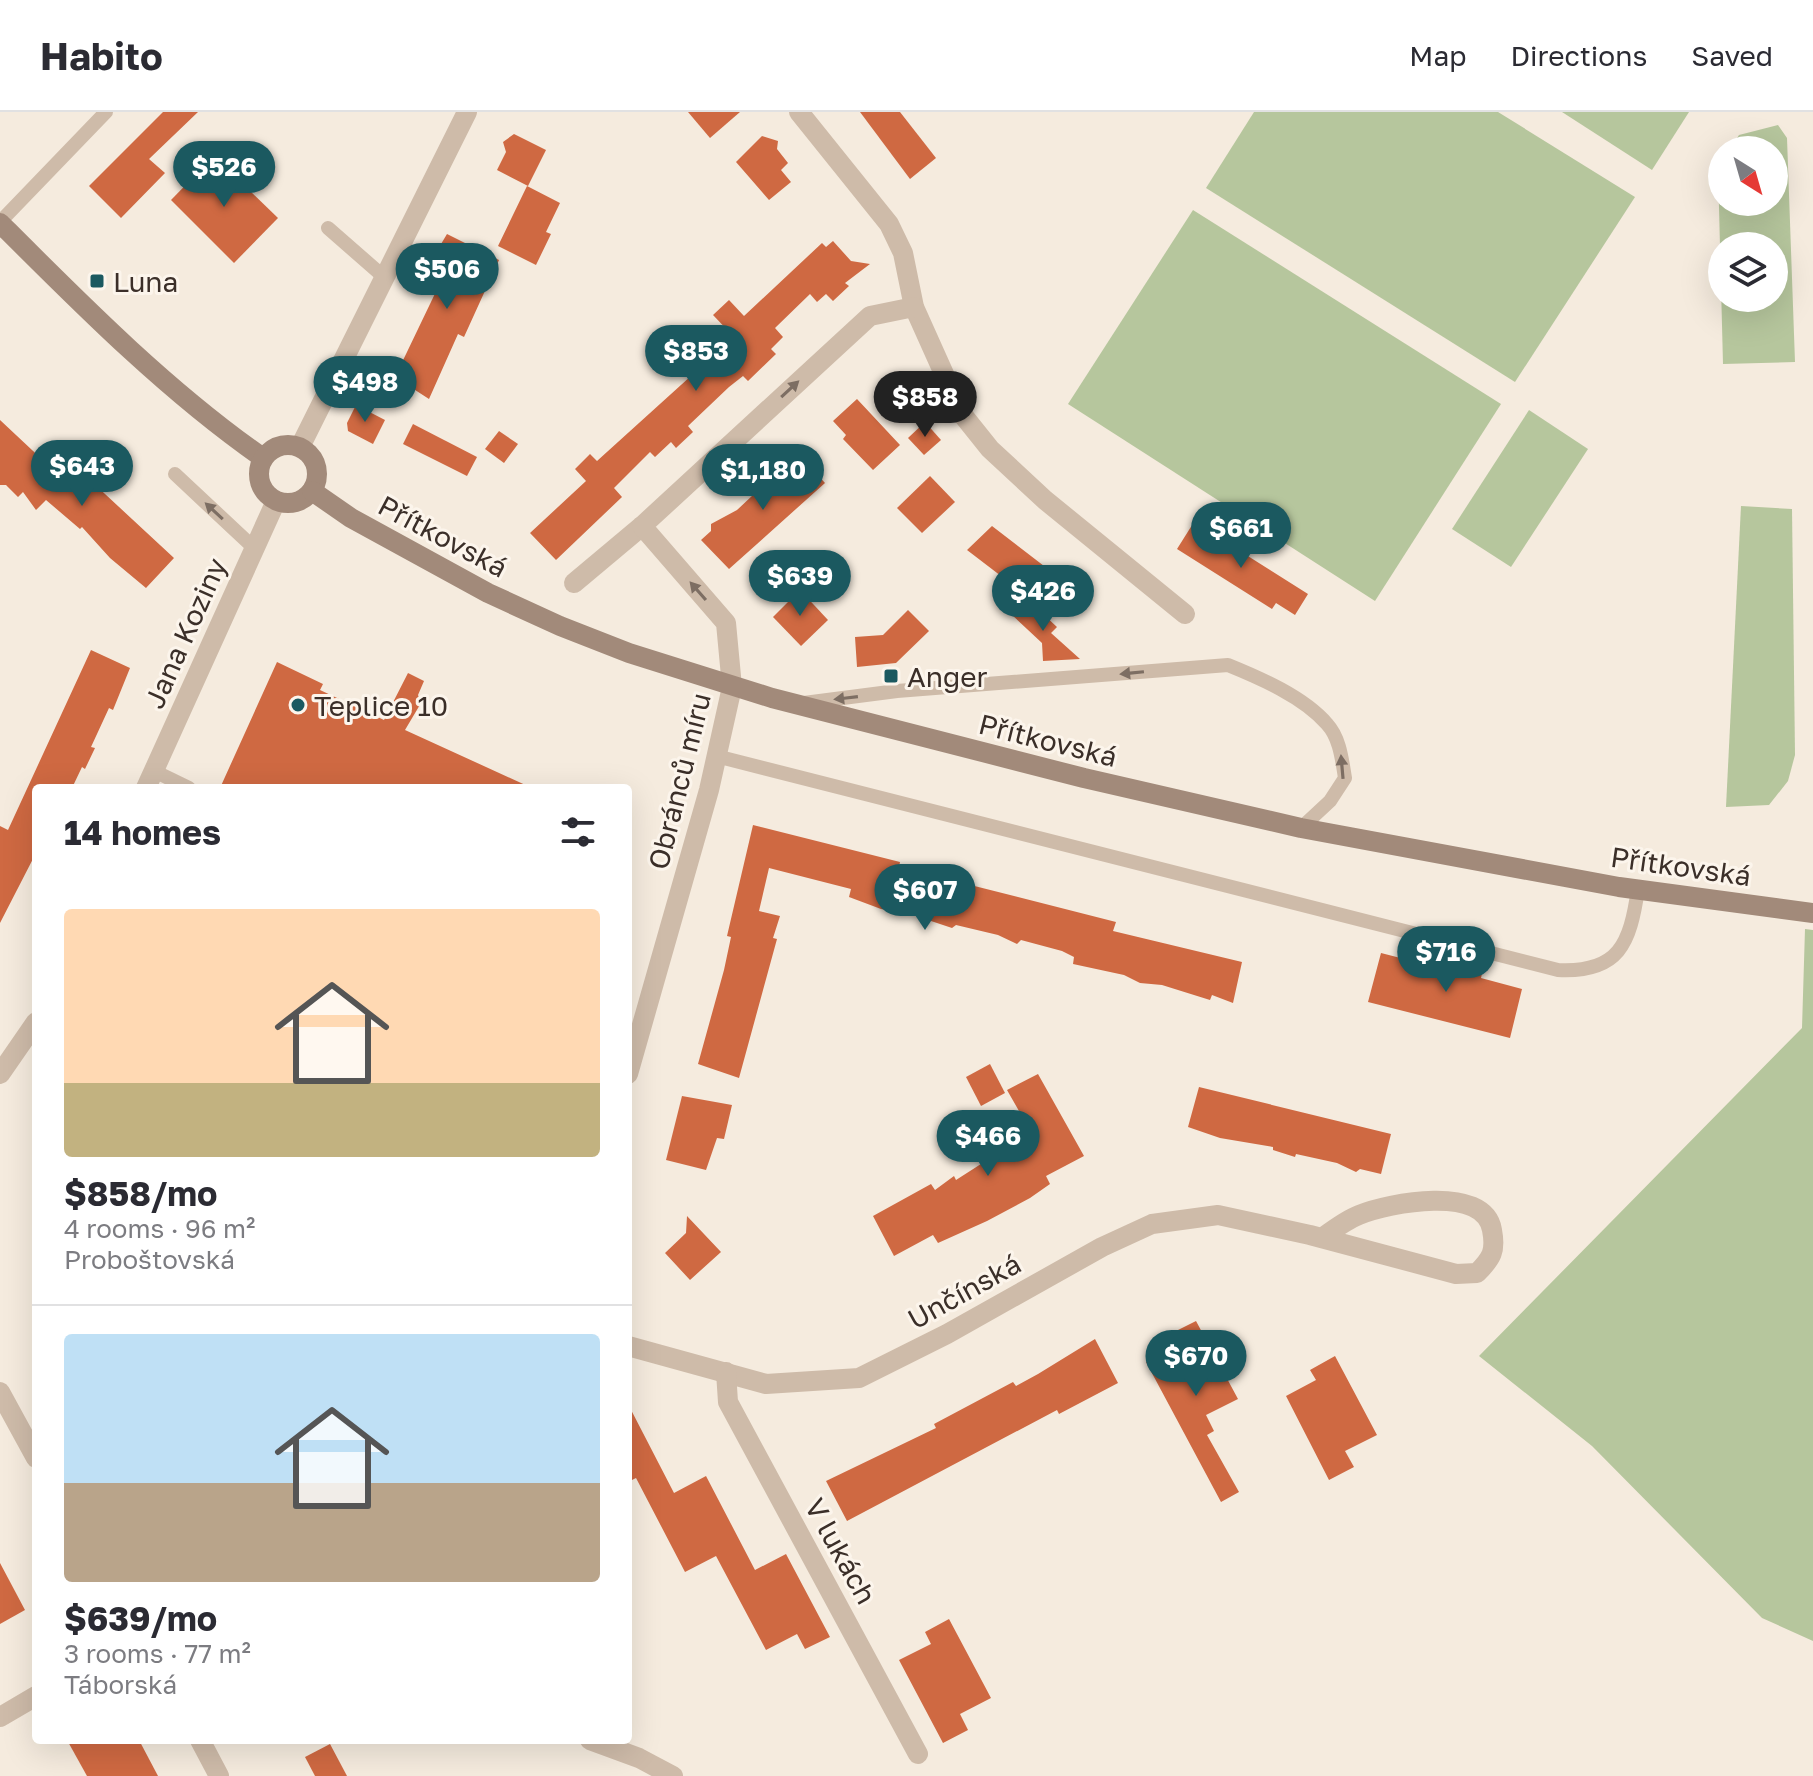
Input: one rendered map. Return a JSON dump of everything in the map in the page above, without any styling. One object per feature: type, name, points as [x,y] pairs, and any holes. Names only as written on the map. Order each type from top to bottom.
[{"type":"street","points":[[300,447],[467,112]]},
{"type":"street","points":[[799,112],[889,224],[903,253],[914,307],[962,414],[990,449],[1045,500],[1185,614]]},
{"type":"street","points":[[0,222],[78,301],[219,426],[263,458]]},
{"type":"street","points":[[574,583],[642,526],[870,316],[914,307]]},
{"type":"street","points":[[279,445],[300,447],[313,459],[317,470],[312,491],[297,502],[276,501],[263,490],[258,479],[263,458],[279,445]]},
{"type":"street","name":"Přítkovská","points":[[312,491],[351,518],[488,593],[615,648],[732,687],[1301,828],[1638,889],[1813,913]]},
{"type":"street","name":"Jana Koziny","points":[[150,780],[276,501]]},
{"type":"street","name":"Obránců míru","points":[[632,1060],[716,756],[732,687],[726,623],[642,526]]},
{"type":"street","points":[[0,1074],[32,1028]]},
{"type":"street","name":"Unčínská","points":[[632,1347],[766,1384],[859,1378],[947,1334],[1102,1247],[1152,1224],[1218,1215],[1322,1238],[1456,1274],[1477,1273],[1490,1261],[1495,1248],[1491,1224],[1478,1207],[1459,1201],[1424,1202],[1358,1215],[1322,1238]]},
{"type":"street","name":"V lukách","points":[[726,1372],[728,1402],[918,1754]]},
{"type":"street","points":[[0,1392],[32,1451]]},
{"type":"street","points":[[0,1717],[32,1698]]},
{"type":"street","points":[[202,1744],[219,1776]]},
{"type":"street","points":[[601,1744],[639,1758],[673,1776]]},
{"type":"lane","points":[[0,222],[106,112]]},
{"type":"lane","points":[[328,228],[384,277]]},
{"type":"lane","points":[[175,474],[254,548]]},
{"type":"lane","points":[[794,704],[897,691],[1228,665],[1270,682],[1327,724],[1340,748],[1345,778],[1330,801],[1301,828]]},
{"type":"lane","points":[[716,756],[1558,970],[1587,972],[1620,953],[1633,929],[1638,889]]},
{"type":"green space","points":[[1254,112],[1498,112],[1635,197],[1515,382],[1206,188]]},
{"type":"green space","points":[[1562,112],[1689,112],[1652,170]]},
{"type":"green space","points":[[1778,125],[1786,136],[1738,136]]},
{"type":"green space","points":[[1788,166],[1795,362],[1723,364],[1722,312],[1788,312],[1788,232],[1720,232],[1719,216],[1788,216]]},
{"type":"green space","points":[[1193,210],[1501,404],[1375,601],[1068,404]]},
{"type":"green space","points":[[1529,410],[1588,449],[1511,567],[1452,529]]},
{"type":"green space","points":[[1741,506],[1792,509],[1795,755],[1788,781],[1769,805],[1726,807]]},
{"type":"green space","points":[[1805,929],[1813,930],[1813,1641],[1762,1618],[1592,1446],[1479,1356],[1802,1028]]},
{"type":"building","points":[[163,112],[198,112],[149,159],[165,173],[121,218],[89,186]]},
{"type":"building","points":[[688,112],[740,112],[710,138]]},
{"type":"building","points":[[860,112],[900,112],[936,158],[910,179]]},
{"type":"building","points":[[514,134],[546,150],[528,186],[497,170],[506,152],[503,142]]},
{"type":"building","points":[[762,136],[778,141],[777,149],[788,163],[781,170],[791,182],[769,200],[736,162]]},
{"type":"building","points":[[214,156],[278,218],[234,263],[171,200]]},
{"type":"building","points":[[527,186],[560,203],[546,232],[551,234],[536,265],[498,246]]},
{"type":"building","points":[[447,234],[499,260],[464,337],[458,334],[429,399],[395,377],[442,279],[425,271]]},
{"type":"building","points":[[833,241],[851,261],[870,264],[845,283],[849,286],[833,301],[826,294],[817,302],[810,294],[775,328],[783,337],[771,349],[776,354],[748,381],[743,376],[729,387],[688,426],[693,432],[676,448],[671,442],[655,457],[650,452],[614,488],[622,497],[556,560],[530,533],[586,481],[575,469],[590,454],[597,461],[734,337],[713,315],[729,300],[744,316],[822,243],[826,247]]},
{"type":"building","points":[[857,399],[900,445],[873,470],[843,439],[846,435],[833,421]]},
{"type":"building","points":[[356,405],[385,420],[373,444],[348,431],[347,423]]},
{"type":"building","points":[[0,420],[64,480],[77,468],[174,558],[146,588],[110,558],[82,527],[80,529],[46,500],[36,510],[23,492],[18,497],[6,485],[0,485]]},
{"type":"building","points":[[925,422],[941,440],[924,455],[908,438]]},
{"type":"building","points":[[413,424],[477,457],[467,476],[403,444]]},
{"type":"building","points":[[499,431],[518,444],[504,463],[485,449]]},
{"type":"building","points":[[798,453],[825,483],[729,569],[701,540],[711,531],[711,524],[737,510]]},
{"type":"building","points":[[930,476],[955,502],[922,533],[897,508]]},
{"type":"building","points":[[1194,522],[1308,594],[1295,615],[1276,603],[1272,609],[1177,549]]},
{"type":"building","points":[[992,526],[1044,566],[1033,581],[1035,602],[967,550]]},
{"type":"building","points":[[800,590],[828,620],[801,646],[773,617]]},
{"type":"building","points":[[1027,599],[1057,627],[1051,633],[1080,659],[1043,661],[1042,643],[1012,615]]},
{"type":"building","points":[[908,610],[929,631],[896,663],[857,667],[855,637],[883,635]]},
{"type":"building","points":[[91,650],[130,668],[113,710],[109,708],[91,747],[95,748],[85,769],[82,767],[74,784],[32,784],[32,861],[0,923],[0,826],[8,830]]},
{"type":"building","points":[[277,662],[323,684],[320,690],[384,720],[408,673],[424,681],[418,695],[421,703],[405,730],[523,784],[222,784]]},
{"type":"building","points":[[753,825],[900,862],[899,867],[1116,922],[1113,931],[1242,962],[1233,1003],[1212,995],[1210,1000],[1073,964],[1074,957],[1062,951],[1021,940],[1017,944],[998,935],[956,925],[952,928],[892,908],[892,911],[881,909],[849,897],[851,889],[769,868],[759,911],[780,916],[773,938],[777,939],[739,1078],[698,1064],[724,970],[731,937],[727,936]]},
{"type":"building","points":[[1381,953],[1455,972],[1458,959],[1484,965],[1481,978],[1522,989],[1510,1038],[1368,1002]]},
{"type":"building","points":[[990,1064],[1005,1093],[981,1106],[966,1077]]},
{"type":"building","points":[[1038,1074],[1084,1156],[1046,1176],[1050,1184],[1030,1198],[987,1221],[938,1243],[933,1235],[894,1256],[873,1216],[931,1184],[935,1190],[954,1176],[956,1180],[1031,1132],[1007,1090]]},
{"type":"building","points":[[1199,1087],[1391,1134],[1381,1174],[1360,1169],[1356,1172],[1337,1163],[1296,1154],[1295,1157],[1273,1150],[1273,1147],[1220,1138],[1188,1127]]},
{"type":"building","points":[[682,1096],[732,1105],[724,1139],[717,1138],[706,1170],[666,1160]]},
{"type":"building","points":[[687,1216],[721,1252],[690,1280],[665,1253],[686,1233]]},
{"type":"building","points":[[1196,1321],[1238,1399],[1206,1415],[1214,1431],[1207,1435],[1239,1492],[1221,1502],[1146,1362],[1178,1345],[1172,1333]]},
{"type":"building","points":[[1095,1339],[1118,1383],[1059,1414],[1057,1410],[847,1521],[826,1481],[936,1428],[934,1424],[1013,1382],[1016,1386]]},
{"type":"building","points":[[1335,1356],[1377,1435],[1345,1451],[1354,1467],[1329,1480],[1286,1396],[1316,1380],[1310,1370]]},
{"type":"building","points":[[632,1412],[674,1493],[706,1476],[755,1570],[786,1554],[830,1637],[805,1649],[797,1634],[766,1650],[716,1556],[685,1572],[636,1478],[632,1480]]},
{"type":"building","points":[[0,1563],[25,1610],[0,1624]]},
{"type":"building","points":[[949,1619],[991,1698],[960,1714],[968,1730],[943,1743],[899,1660],[931,1644],[925,1632]]},
{"type":"building","points":[[69,1744],[141,1744],[158,1776],[87,1776]]},
{"type":"building","points":[[330,1744],[347,1776],[315,1776],[305,1757]]},
{"type":"place","name":"Luna","points":[[97,281]]},
{"type":"place","name":"Anger","points":[[891,676]]},
{"type":"place","name":"Teplice 10","points":[[298,705]]}]
